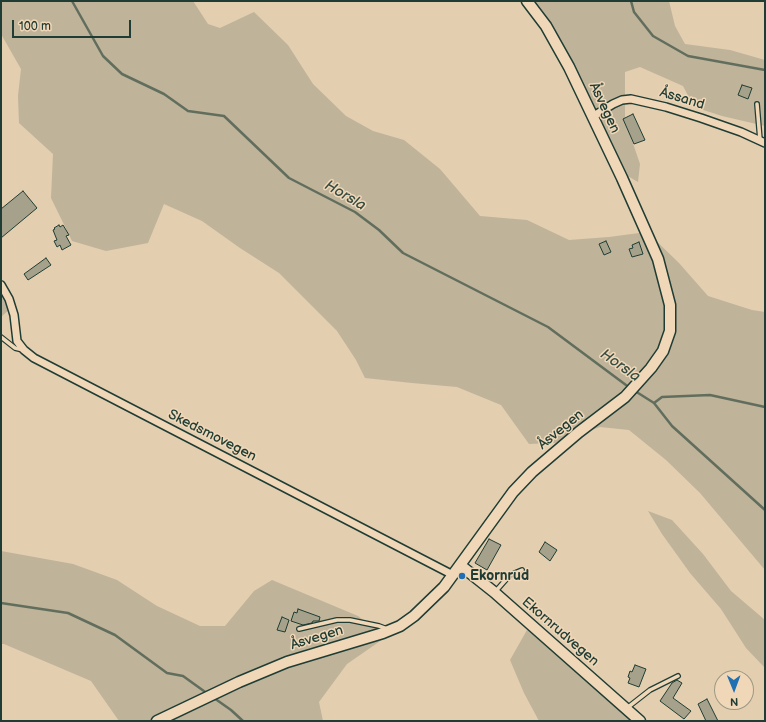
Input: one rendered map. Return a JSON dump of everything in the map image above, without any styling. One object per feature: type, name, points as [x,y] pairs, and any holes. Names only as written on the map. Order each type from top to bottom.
[{"type":"main road","name":"Åsvegen","points":[[157,721],[239,682],[287,662],[390,630],[400,626],[414,616],[430,602],[454,575],[513,492],[532,472],[579,432],[612,407],[640,382],[663,352],[670,331],[670,305],[658,259],[622,178],[558,46],[546,26],[527,1]]},
{"type":"main road","name":"Ekornrudvegen","points":[[460,566],[494,592],[640,721]]},
{"type":"street","name":"Åssand","points":[[592,118],[613,104],[622,100],[631,99],[666,107],[728,127],[763,141]]},
{"type":"street","points":[[1,285],[9,299],[14,315],[17,341],[24,350]]},
{"type":"street","name":"Skedsmovegen","points":[[24,350],[34,358],[55,370],[454,575]]},
{"type":"lane","points":[[757,104],[763,141]]},
{"type":"lane","points":[[1,337],[15,348],[24,350]]},
{"type":"lane","points":[[494,592],[510,575],[522,570]]},
{"type":"lane","points":[[299,629],[337,620],[350,620],[379,626],[390,630]]},
{"type":"lane","points":[[626,709],[650,690],[678,676]]},
{"type":"shaded area","points":[[1,1],[193,1],[208,24],[220,28],[254,12],[288,45],[313,84],[346,116],[373,131],[404,140],[440,169],[480,216],[527,220],[569,240],[647,232],[679,263],[708,296],[752,310],[765,312],[765,570],[700,493],[666,460],[629,430],[600,427],[555,443],[529,444],[501,405],[457,387],[365,378],[356,360],[337,331],[279,273],[202,221],[164,204],[148,243],[106,251],[72,241],[51,198],[53,154],[19,123],[18,96],[21,69],[1,34]]},
{"type":"shaded area","points":[[530,1],[669,1],[675,26],[685,44],[730,50],[765,60],[765,126],[722,116],[694,107],[683,86],[640,67],[625,72],[625,120],[640,164],[638,182],[621,172]]},
{"type":"shaded area","points":[[1,291],[10,309],[1,317]]},
{"type":"shaded area","points":[[648,511],[672,520],[703,554],[731,591],[765,620],[765,668],[746,648],[721,609],[690,573],[662,534]]},
{"type":"shaded area","points":[[1,551],[73,564],[117,580],[157,606],[200,626],[225,626],[254,591],[272,580],[358,616],[386,637],[347,664],[319,702],[323,721],[119,721],[91,681],[1,644]]},
{"type":"shaded area","points":[[527,630],[603,683],[645,721],[539,721],[524,693],[510,660]]},
{"type":"building","points":[[742,85],[752,88],[748,99],[738,95]]},
{"type":"building","points":[[633,114],[645,140],[634,144],[623,119]]},
{"type":"building","points":[[23,191],[37,208],[1,238],[1,209]]},
{"type":"building","points":[[59,225],[60,227],[63,225],[69,235],[66,236],[71,245],[62,250],[60,245],[57,247],[54,241],[57,240],[53,230]]},
{"type":"building","points":[[606,241],[611,252],[604,255],[599,244]]},
{"type":"building","points":[[639,242],[643,254],[632,257],[629,249],[633,248],[632,245]]},
{"type":"building","points":[[46,258],[51,265],[28,280],[24,274]]},
{"type":"building","points":[[489,539],[501,545],[487,570],[475,563]]},
{"type":"building","points":[[545,542],[557,550],[550,561],[539,552]]},
{"type":"building","points":[[298,609],[320,617],[319,621],[313,621],[312,623],[303,625],[291,621],[294,612],[297,613]]},
{"type":"building","points":[[282,617],[289,620],[285,632],[277,630]]},
{"type":"building","points":[[635,665],[646,669],[639,687],[628,683],[630,671],[632,672]]},
{"type":"building","points":[[677,680],[682,683],[673,698],[691,711],[684,719],[660,701],[672,683]]},
{"type":"building","points":[[707,699],[718,721],[706,721],[698,704]]},
{"type":"waterway","name":"Horsla","points":[[72,1],[103,56],[122,74],[164,94],[188,111],[224,116],[289,178],[355,212],[379,230],[403,253],[548,327],[630,388]]},
{"type":"waterway","points":[[631,1],[634,12],[653,36],[688,56],[765,70]]},
{"type":"waterway","points":[[635,391],[654,403],[672,426],[765,510]]},
{"type":"waterway","points":[[654,403],[662,397],[710,395],[765,407]]},
{"type":"waterway","points":[[1,603],[68,613],[115,635],[167,673],[183,676],[208,694]]},
{"type":"waterway","points":[[214,698],[243,721]]},
{"type":"place","name":"Ekornrud","points":[[462,576]]}]
